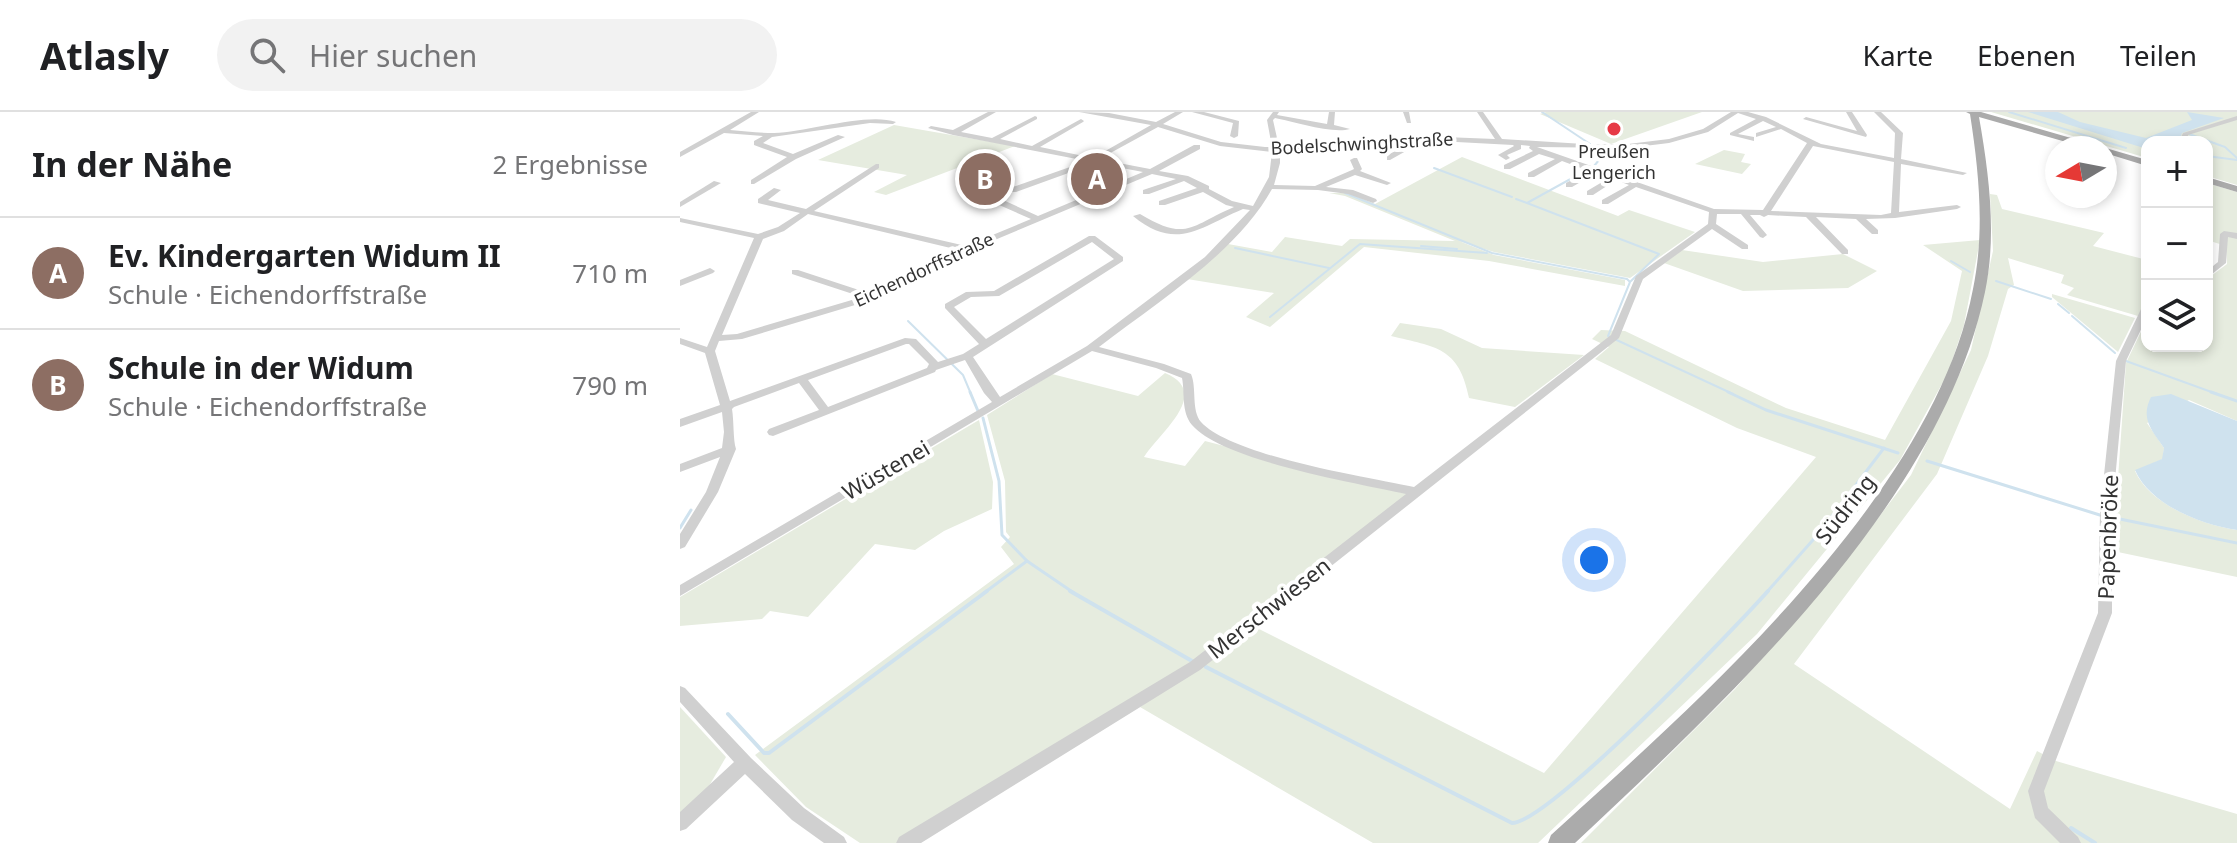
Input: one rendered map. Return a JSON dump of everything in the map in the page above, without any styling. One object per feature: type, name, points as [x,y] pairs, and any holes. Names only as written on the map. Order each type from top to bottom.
[{"type":"main road","points":[[1974,116],[2056,136]]},
{"type":"main road","name":"Südring","points":[[1559,843],[1728,678],[1797,605],[1875,509],[1909,459],[1954,375],[1979,294],[1985,210],[1974,116]]},
{"type":"main road","points":[[2117,154],[2141,161]]},
{"type":"main road","points":[[2213,182],[2237,189]]},
{"type":"street","points":[[680,155],[756,112]]},
{"type":"street","points":[[953,133],[993,112]]},
{"type":"street","name":"Bodelschwinghstraße","points":[[1082,112],[1157,124],[1220,145],[1276,150],[1400,139],[1499,140],[1537,147],[1610,146],[1656,142],[1705,131],[1738,112]]},
{"type":"street","points":[[1013,190],[1098,159],[1180,112]]},
{"type":"street","points":[[1195,112],[1237,122],[1234,136]]},
{"type":"street","points":[[1330,127],[1332,112]]},
{"type":"street","points":[[1406,112],[1409,122]]},
{"type":"street","points":[[1480,112],[1499,140]]},
{"type":"street","points":[[1738,112],[1764,118],[1811,143],[1963,173]]},
{"type":"street","points":[[1806,119],[1863,135],[1849,112]]},
{"type":"street","points":[[1877,112],[1899,133],[1895,216]]},
{"type":"street","points":[[1275,114],[1347,129]]},
{"type":"street","name":"Wüstenei","points":[[680,591],[1091,348],[1208,259],[1254,209],[1269,187],[1276,164],[1270,120],[1275,114]]},
{"type":"street","points":[[994,140],[1035,118]]},
{"type":"street","points":[[1764,118],[1732,134],[1755,137],[1781,127]]},
{"type":"street","points":[[2184,136],[2237,118]]},
{"type":"street","points":[[722,131],[770,135],[870,121],[893,122]]},
{"type":"street","points":[[1035,147],[1081,121]]},
{"type":"street","points":[[931,128],[1154,170],[1185,178],[1240,207],[1254,209]]},
{"type":"street","points":[[770,135],[757,143],[793,157]]},
{"type":"street","points":[[754,182],[793,157],[841,137]]},
{"type":"street","points":[[1390,158],[1403,149],[1400,139]]},
{"type":"street","points":[[1516,142],[1518,147],[1502,155],[1507,162],[1537,147],[1561,159],[1713,211],[1764,215],[1895,216],[1957,207]]},
{"type":"street","points":[[1764,215],[1811,143]]},
{"type":"street","name":"Eichendorffstraße","points":[[716,338],[738,337],[872,297],[967,249],[1154,170],[1197,147]]},
{"type":"street","points":[[1531,175],[1561,159]]},
{"type":"street","points":[[1354,160],[1358,169],[1355,172]]},
{"type":"street","points":[[680,220],[759,237],[781,229],[876,166]]},
{"type":"street","points":[[1569,185],[1595,171]]},
{"type":"street","points":[[1316,188],[1355,172],[1387,183]]},
{"type":"street","points":[[1590,193],[1615,177]]},
{"type":"street","points":[[1146,192],[1185,178]]},
{"type":"street","points":[[680,205],[717,183]]},
{"type":"street","points":[[1605,202],[1635,184]]},
{"type":"street","points":[[1269,187],[1350,192],[1373,201]]},
{"type":"street","points":[[1162,203],[1206,188]]},
{"type":"street","points":[[777,190],[761,201],[967,249]]},
{"type":"street","name":"Eichendorffstraße","points":[[1000,202],[1036,218]]},
{"type":"street","points":[[1176,242],[1200,229],[1206,220],[1240,207]]},
{"type":"street","points":[[1713,211],[1712,225],[1745,247]]},
{"type":"street","points":[[1744,213],[1763,235]]},
{"type":"street","points":[[1137,216],[1152,226],[1189,233]]},
{"type":"street","points":[[1810,216],[1845,252]]},
{"type":"street","points":[[1858,216],[1875,232]]},
{"type":"street","name":"Merschwiesen","points":[[905,843],[1195,666],[1612,338],[1639,278],[1712,225]]},
{"type":"street","points":[[2213,270],[2222,263],[2224,234],[2237,236]]},
{"type":"street","points":[[680,544],[722,473],[730,449],[729,405],[710,351],[759,237]]},
{"type":"street","points":[[773,432],[967,356],[1120,259],[1092,238],[996,294],[969,294],[948,306],[985,344]]},
{"type":"street","points":[[680,283],[710,271]]},
{"type":"street","points":[[795,272],[872,297]]},
{"type":"street","name":"Papenbröke","points":[[2072,843],[2041,812],[2036,791],[2105,613],[2106,517],[2121,361],[2141,319]]},
{"type":"street","points":[[680,341],[710,351]]},
{"type":"street","points":[[680,423],[909,341],[934,367]]},
{"type":"street","points":[[1091,348],[1187,376],[1190,411],[1196,423],[1224,444],[1416,492]]},
{"type":"street","points":[[967,356],[979,369],[988,394],[1000,403]]},
{"type":"street","points":[[802,379],[826,412]]},
{"type":"street","points":[[680,468],[730,449]]},
{"type":"street","points":[[680,692],[745,763],[798,814],[838,843]]},
{"type":"street","points":[[680,823],[745,763]]},
{"type":"shaded area","name":"Preußen Lengerich","points":[[1702,112],[1611,144],[1540,114]]},
{"type":"shaded area","points":[[1991,112],[2237,112],[2237,185],[2213,178],[2213,136],[2141,136],[2141,156],[2117,149],[2117,136],[2072,136]]},
{"type":"shaded area","points":[[894,125],[1015,146],[886,195],[874,192],[907,175],[818,160]]},
{"type":"shaded area","points":[[1724,150],[1745,154],[1741,162],[1751,164],[1742,174],[1695,164]]},
{"type":"shaded area","points":[[1462,157],[1618,216],[1629,210],[1695,232],[1630,278],[1494,252],[1459,241],[1494,255],[1625,280],[1625,286],[1489,261],[1364,247],[1270,327],[1246,317],[1274,293],[1187,279],[1228,244],[1272,252],[1285,237],[1342,246],[1350,239],[1455,241],[1345,196],[1329,193],[1348,193],[1375,204]]},
{"type":"shaded area","points":[[2213,185],[2237,192],[2237,421],[2189,400],[2147,423],[2164,448],[2163,459],[2135,471],[2152,494],[2165,503],[2194,518],[2237,530],[2237,577],[2113,551],[2126,363],[2141,332],[2141,352],[2213,352],[2213,274],[2227,264],[2226,246],[2213,242]]},
{"type":"shaded area","points":[[1990,194],[1997,195],[2002,209],[2104,233],[2093,246],[2141,258],[2141,311],[2138,316],[2067,295],[2074,288],[2061,283],[2064,275],[2008,258],[2014,285],[2008,289],[1988,356],[1937,474],[1794,664],[2010,809],[2037,751],[2056,761],[2237,814],[2237,843],[1581,843],[1735,689],[1836,573],[1911,475],[1971,350],[1993,251]]},
{"type":"shaded area","points":[[1980,240],[1964,325],[1948,373],[1900,460],[1757,634],[1538,843],[1373,843],[1140,707],[1255,627],[1544,773],[1816,457],[1737,428],[1595,359],[1609,347],[1592,339],[1601,330],[1625,331],[1786,408],[1885,440],[1951,321],[1962,271],[1923,245]]},
{"type":"shaded area","points":[[1682,250],[1763,262],[1843,254],[1877,271],[1848,288],[1743,291],[1664,263]]},
{"type":"shaded area","points":[[2052,294],[2135,318],[2118,352],[2052,297]]},
{"type":"shaded area","points":[[1400,323],[1441,329],[1482,348],[1584,355],[1515,407],[1469,398],[1465,381],[1452,359],[1433,347],[1391,336]]},
{"type":"shaded area","points":[[1165,373],[1178,381],[1184,391],[1183,402],[1178,414],[1144,457],[1185,466],[1205,441],[1409,494],[1185,667],[896,843],[860,843],[806,807],[755,755],[1014,564],[1001,547],[1010,537],[1006,532],[1005,481],[987,415],[1052,374],[1138,396]]},
{"type":"shaded area","points":[[979,420],[993,482],[992,509],[944,531],[915,550],[875,544],[808,617],[770,611],[762,619],[680,626],[680,597]]},
{"type":"shaded area","points":[[680,707],[726,757],[709,786],[680,818]]},
{"type":"water","points":[[2028,112],[2058,112],[2080,122],[2141,137],[2141,147],[2117,140],[2117,136],[2105,136]]},
{"type":"water","points":[[2187,112],[2224,118],[2181,136],[2151,136],[2192,120]]},
{"type":"water","points":[[2171,394],[2237,421],[2237,530],[2178,511],[2152,493],[2135,470],[2162,459],[2164,448],[2149,424],[2147,412],[2151,397]]},
{"type":"waterway","points":[[1542,112],[1590,144]]},
{"type":"waterway","points":[[2009,112],[2126,148]]},
{"type":"waterway","points":[[2189,134],[2225,147],[2237,158]]},
{"type":"waterway","points":[[1594,166],[1605,153],[1602,151]]},
{"type":"waterway","points":[[2213,157],[2237,160]]},
{"type":"waterway","points":[[1434,168],[1512,197]]},
{"type":"waterway","points":[[1527,203],[1585,171]]},
{"type":"waterway","points":[[1345,193],[1492,253],[1627,279],[1630,282],[1608,336],[1733,394]]},
{"type":"waterway","points":[[1516,199],[1527,203]]},
{"type":"waterway","points":[[1527,203],[1659,254],[1631,281]]},
{"type":"waterway","points":[[1270,317],[1360,244],[1487,253]]},
{"type":"waterway","points":[[1421,246],[1457,249]]},
{"type":"waterway","points":[[1235,248],[1329,268]]},
{"type":"waterway","points":[[1951,261],[1970,272]]},
{"type":"waterway","points":[[1996,281],[2051,299]]},
{"type":"waterway","points":[[2058,304],[2069,313]]},
{"type":"waterway","points":[[2072,316],[2115,353]]},
{"type":"waterway","points":[[908,321],[963,375],[971,394]]},
{"type":"waterway","points":[[2126,361],[2217,394]]},
{"type":"waterway","points":[[970,392],[978,411]]},
{"type":"waterway","points":[[1728,392],[1766,410],[1884,448]]},
{"type":"waterway","points":[[2211,392],[2237,401]]},
{"type":"waterway","points":[[983,418],[999,481],[1002,535],[1027,561]]},
{"type":"waterway","points":[[1766,593],[1820,532],[1884,448]]},
{"type":"waterway","points":[[1884,448],[1898,453]]},
{"type":"waterway","points":[[1927,461],[2103,516]]},
{"type":"waterway","points":[[680,528],[691,510]]},
{"type":"waterway","points":[[2110,517],[2237,543]]},
{"type":"waterway","points":[[984,593],[1027,561]]},
{"type":"waterway","points":[[1027,561],[1074,593]]},
{"type":"waterway","points":[[728,714],[764,753],[769,753],[987,591]]},
{"type":"waterway","points":[[1070,591],[1192,661]]},
{"type":"waterway","points":[[1206,667],[1512,823],[1532,815],[1600,759],[1682,681],[1768,591]]},
{"type":"waterway","points":[[2071,828],[2095,843]]},
{"type":"place","name":"Preußen Lengerich","points":[[1614,129]]},
{"type":"place","name":"Schule in der Widum","points":[[985,179]]},
{"type":"place","name":"Ev. Kindergarten Widum II","points":[[1097,179]]}]
